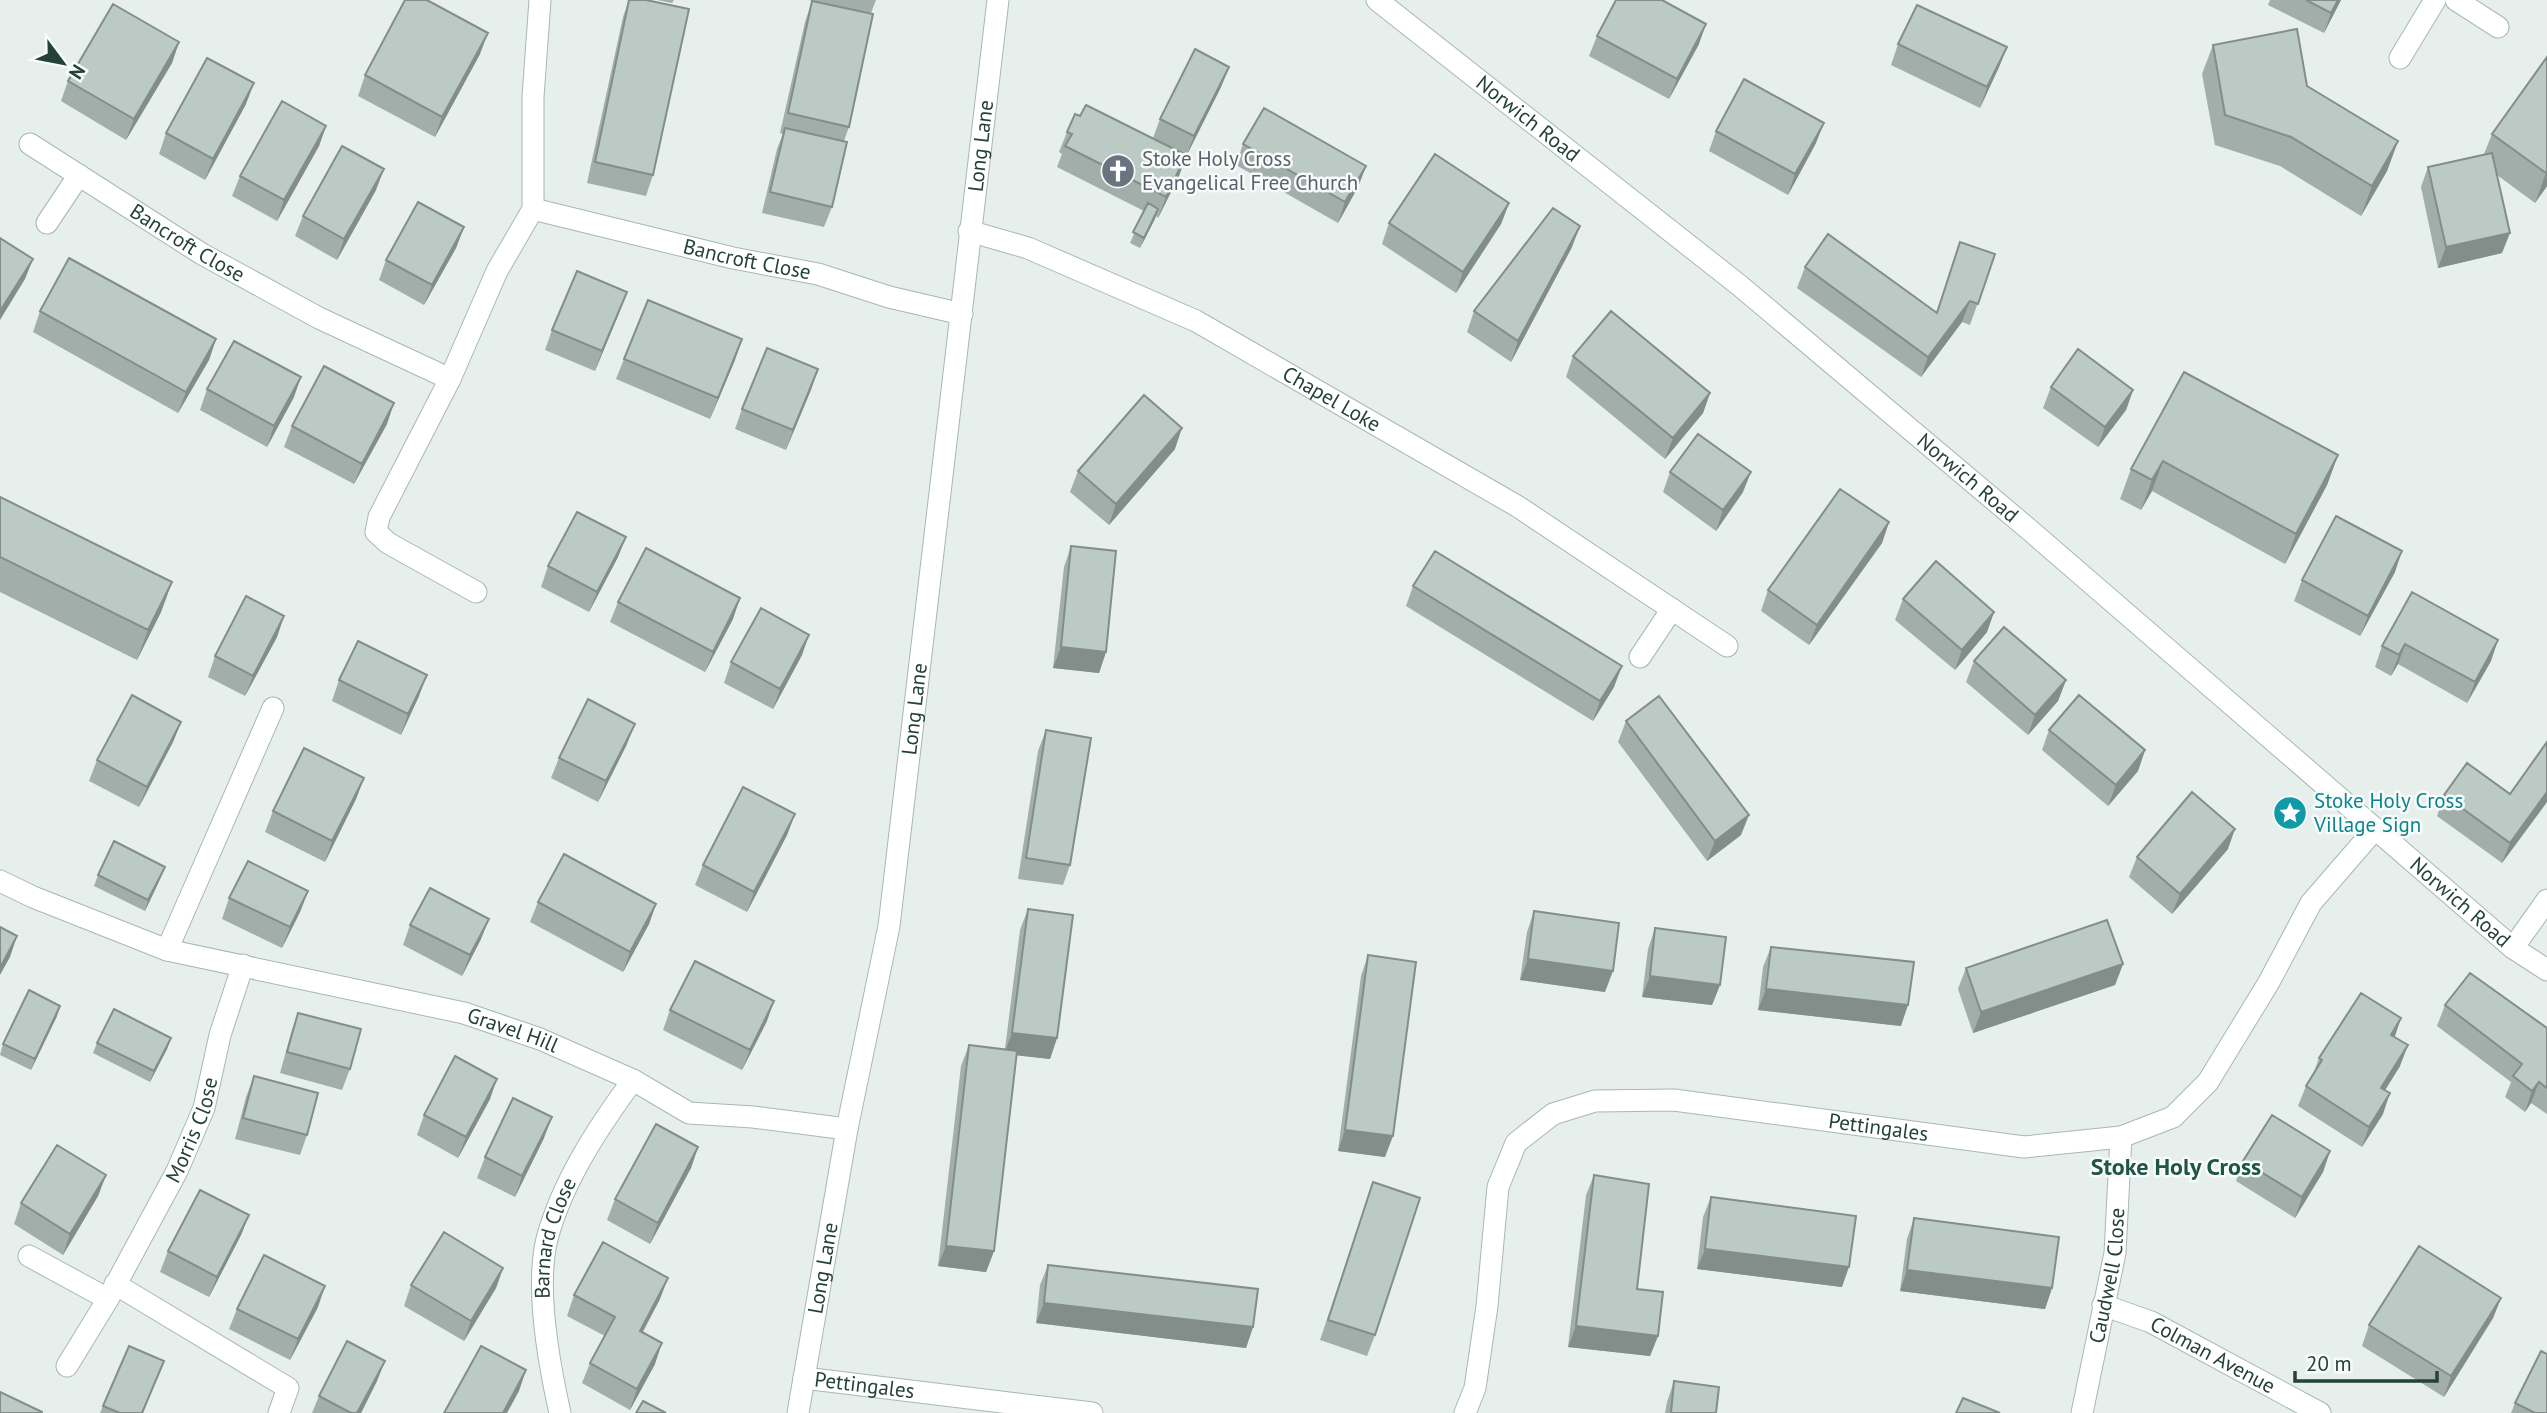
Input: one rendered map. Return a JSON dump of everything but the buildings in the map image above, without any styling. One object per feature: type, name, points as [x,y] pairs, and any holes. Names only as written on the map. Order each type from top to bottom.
[{"type":"street","points":[[476,592],[388,543],[376,532],[379,517],[450,379],[497,271],[533,209],[533,97],[540,0]]},
{"type":"street","name":"Long Lane","points":[[798,1413],[847,1129],[889,926],[998,0]]},
{"type":"street","name":"Norwich Road","points":[[1377,0],[1739,285],[2032,532],[2513,948],[2547,970]]},
{"type":"street","points":[[2400,58],[2435,0]]},
{"type":"street","points":[[2456,0],[2498,27]]},
{"type":"street","name":"Bancroft Close","points":[[30,144],[225,267],[319,318],[450,379]]},
{"type":"street","points":[[47,223],[79,176]]},
{"type":"street","name":"Bancroft Close","points":[[533,209],[733,258],[818,274],[889,297],[962,314]]},
{"type":"street","name":"Chapel Loke","points":[[969,231],[1028,248],[1196,321],[1517,506],[1727,646]]},
{"type":"street","points":[[1640,657],[1672,609]]},
{"type":"street","points":[[167,950],[272,708]]},
{"type":"street","name":"Pettingales","points":[[1465,1413],[1475,1388],[1498,1187],[1516,1143],[1553,1114],[1595,1101],[1674,1100],[2024,1147],[2121,1138],[2173,1117],[2208,1082],[2269,982],[2311,903],[2375,829]]},
{"type":"street","name":"Gravel Hill","points":[[0,881],[33,897],[167,950],[464,1013],[540,1039],[633,1080],[689,1113],[753,1117],[847,1129]]},
{"type":"street","points":[[2513,948],[2547,900]]},
{"type":"street","name":"Morris Close","points":[[67,1366],[177,1171],[204,1108],[220,1035],[243,965]]},
{"type":"street","name":"Barnard Close","points":[[560,1413],[548,1360],[544,1289],[547,1240],[571,1181],[599,1125],[633,1080]]},
{"type":"street","name":"Caudwell Close","points":[[2082,1413],[2115,1253],[2121,1138]]},
{"type":"street","points":[[29,1256],[111,1292],[288,1388],[279,1413]]},
{"type":"street","name":"Colman Avenue","points":[[2103,1305],[2151,1322],[2320,1413]]},
{"type":"street","name":"Pettingales","points":[[804,1378],[1092,1413]]},
{"type":"place","name":"Stoke Holy Cross Evangelical Free Church","points":[[1118,171]]},
{"type":"place","name":"Stoke Holy Cross Village Sign","points":[[2290,813]]},
{"type":"district","name":"Stoke Holy Cross","points":[[2176,1167]]}]
